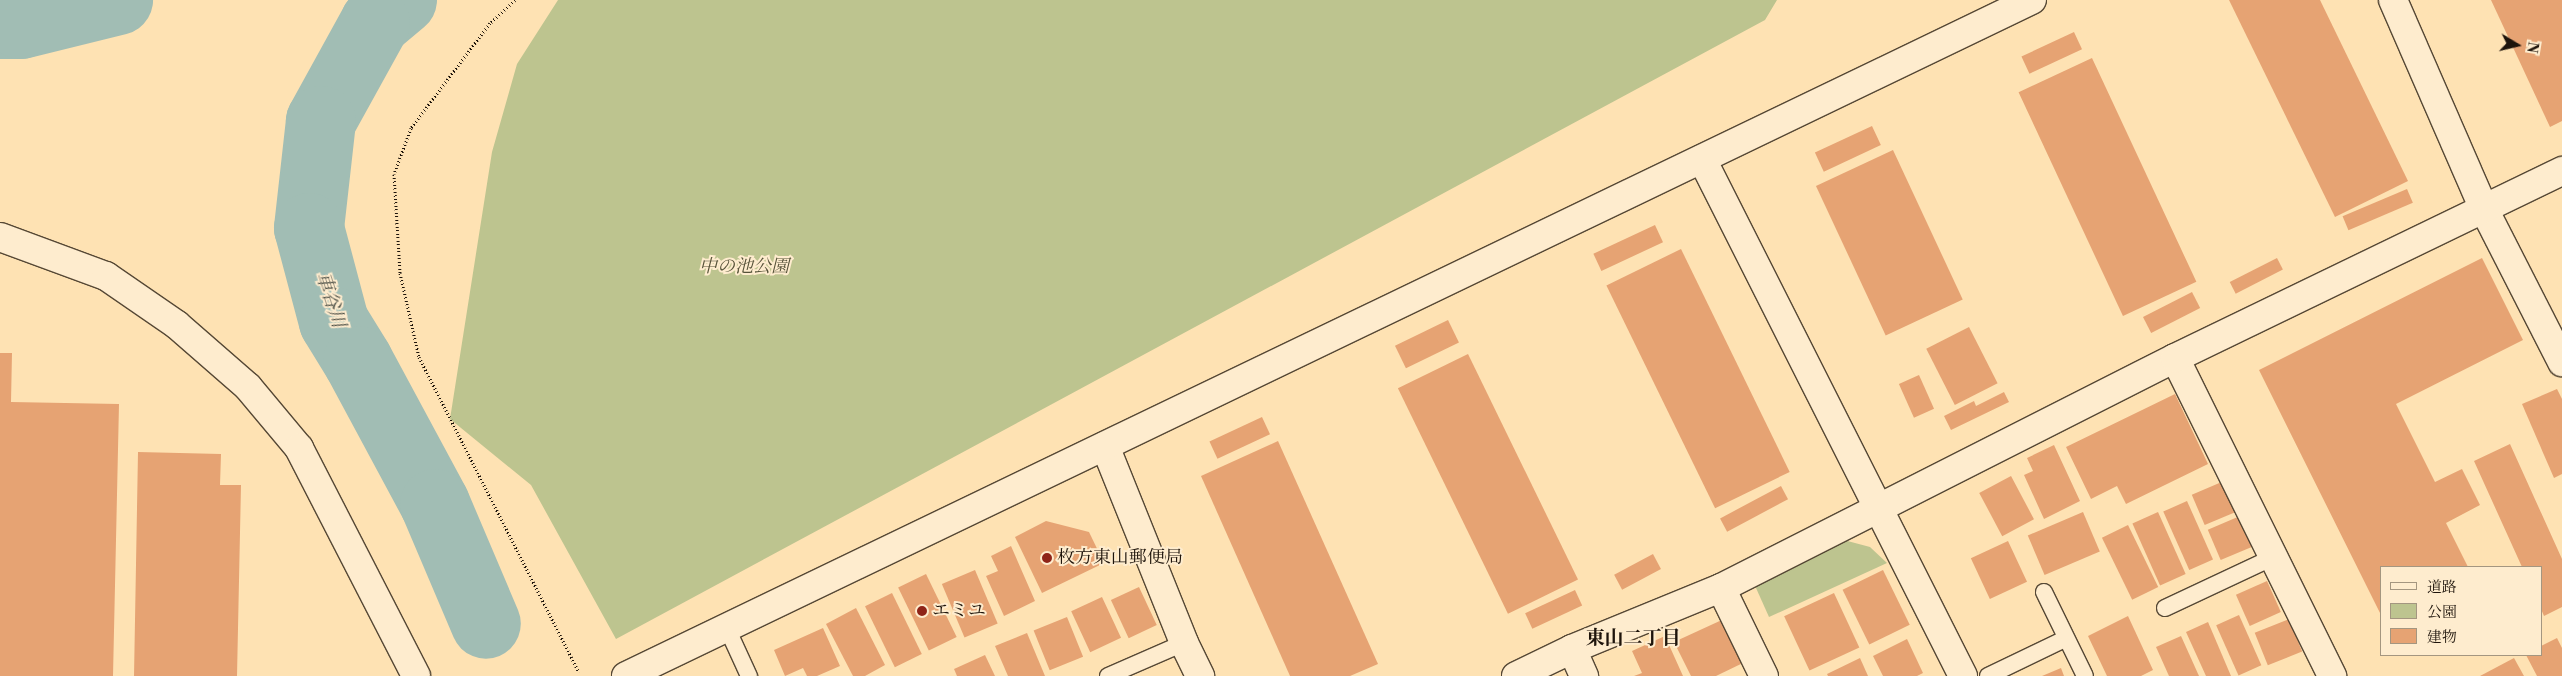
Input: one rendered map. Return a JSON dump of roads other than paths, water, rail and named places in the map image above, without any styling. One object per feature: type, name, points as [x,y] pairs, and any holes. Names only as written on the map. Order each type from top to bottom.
[{"type":"street","points":[[626,676],[2032,0]]},
{"type":"street","points":[[2393,0],[2484,209],[2562,362]]},
{"type":"street","points":[[1702,158],[1962,676]]},
{"type":"street","points":[[1516,676],[1572,649],[1721,588],[2175,358],[2562,171]]},
{"type":"street","points":[[0,237],[106,276],[177,325],[248,387],[299,448],[416,676]]},
{"type":"street","points":[[2175,358],[2332,676]]},
{"type":"street","points":[[1106,446],[1184,643],[1200,676]]},
{"type":"street","points":[[1721,588],[1764,676]]},
{"type":"street","points":[[1572,649],[1584,676]]},
{"type":"lane","points":[[2165,608],[2274,557]]},
{"type":"lane","points":[[2044,592],[2065,639],[2085,676]]},
{"type":"lane","points":[[727,628],[750,676]]},
{"type":"lane","points":[[1988,676],[2065,639]]},
{"type":"lane","points":[[1108,676],[1184,643]]},
{"type":"waterway","points":[[0,24],[21,24],[118,0]]},
{"type":"waterway","name":"車谷川","points":[[402,0],[375,23],[321,121],[309,228],[334,322],[358,361],[435,504],[486,624]]},
{"type":"place","name":"枚方東山郵便局","points":[[1047,558]]},
{"type":"place","name":"エミユ","points":[[922,611]]},
{"type":"district","name":"東山二丁目","points":[[1633,639]]},
{"type":"park label","name":"中の池公園","points":[[744,267]]}]
